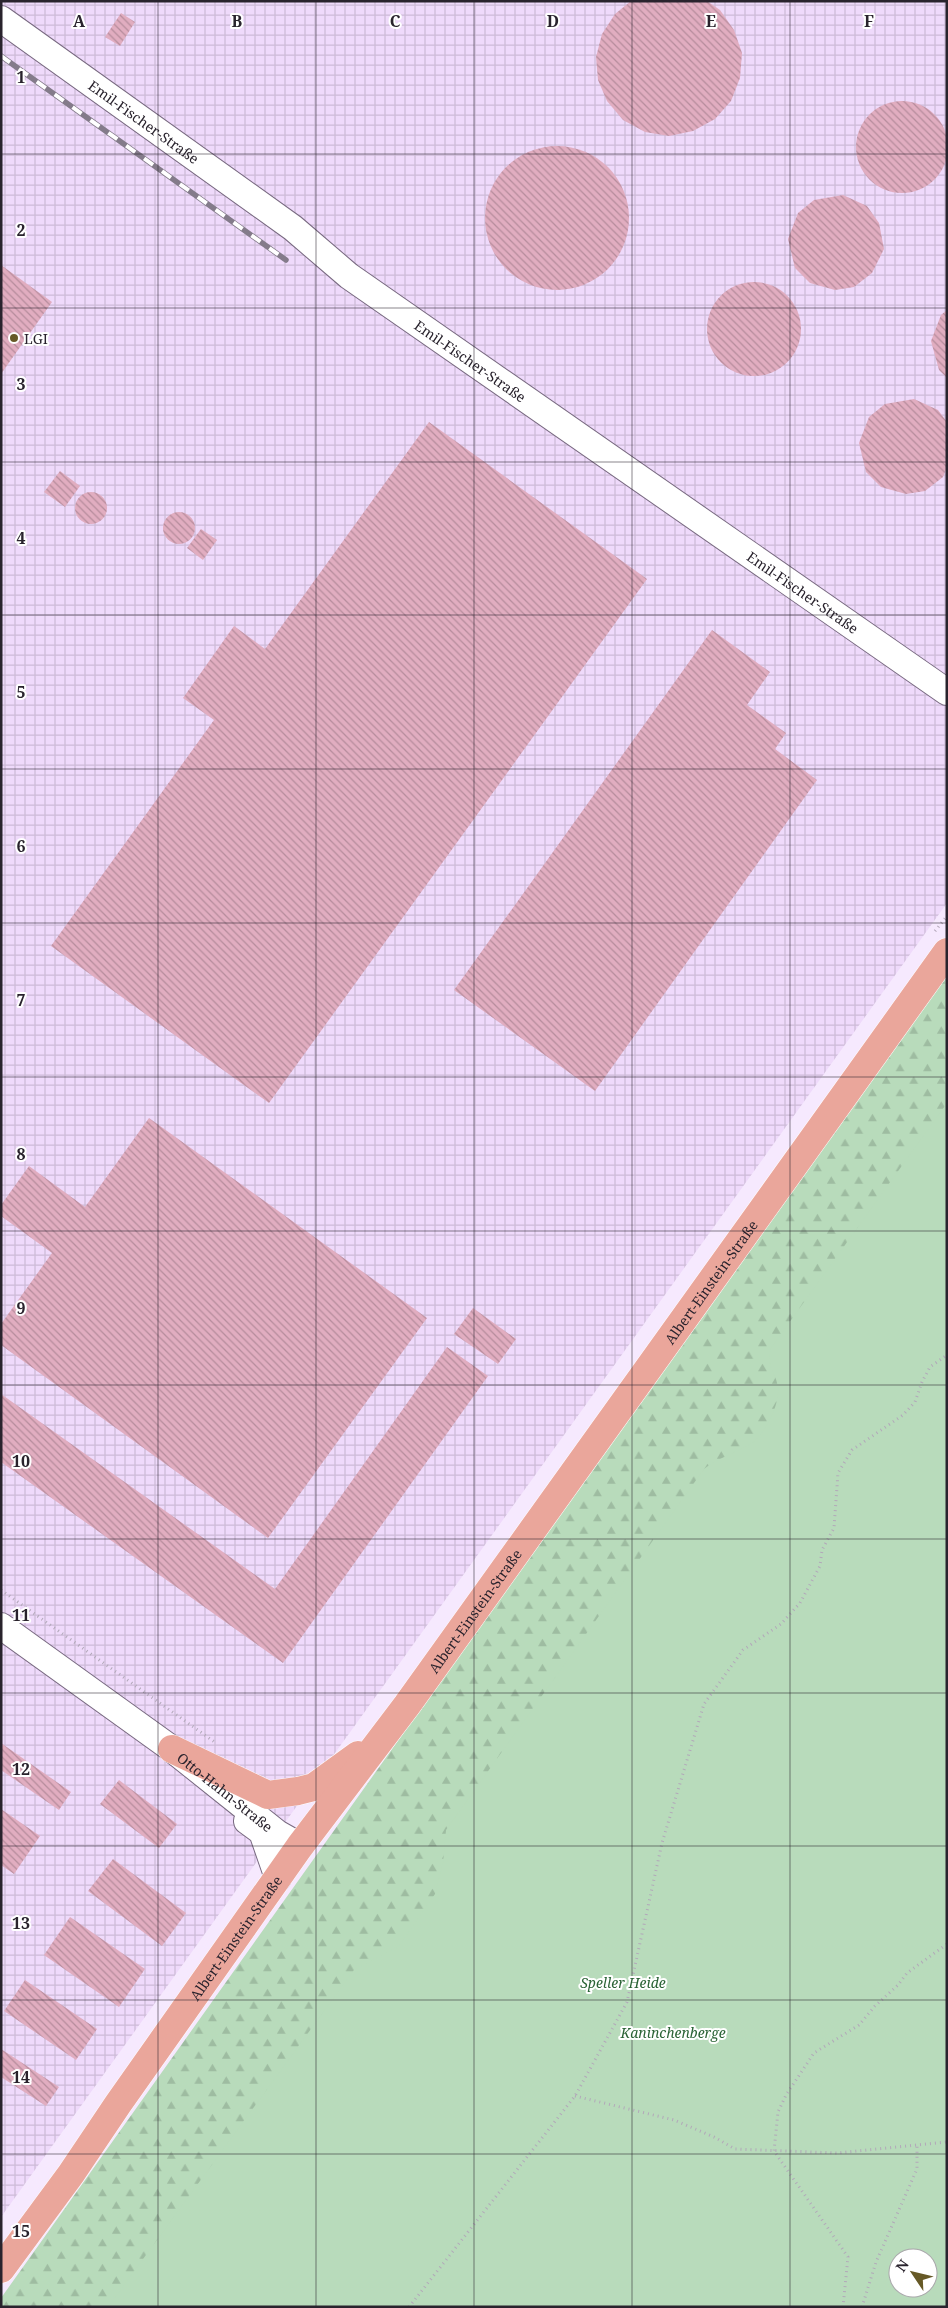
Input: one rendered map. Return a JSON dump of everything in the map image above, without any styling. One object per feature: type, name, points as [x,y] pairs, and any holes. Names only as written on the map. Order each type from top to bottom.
[{"type":"main road","name":"Albert-Einstein-Straße","points":[[1,2270],[9,2248],[71,2174],[118,2104],[300,1846],[380,1740],[947,952]]},
{"type":"main road","points":[[162,1742],[268,1795],[298,1791],[314,1786],[380,1740]]},
{"type":"main road","points":[[1,2275],[9,2248]]},
{"type":"street","name":"Emil-Fischer-Straße","points":[[1,20],[293,228],[349,276],[947,692]]},
{"type":"street","name":"Otto-Hahn-Straße","points":[[1,1626],[162,1742],[277,1834],[300,1846]]},
{"type":"street","name":"Otto-Hahn-Straße","points":[[162,1742],[167,1761],[262,1832],[278,1878]]},
{"type":"path","points":[[409,2307],[575,2096],[627,2002],[662,1843],[704,1704],[743,1650],[781,1624],[800,1604],[820,1566],[822,1550],[834,1528],[838,1473],[852,1450],[903,1415],[915,1402],[930,1367],[947,1354]]},
{"type":"path","points":[[1,1590],[224,1748]]},
{"type":"path","points":[[843,2307],[848,2257],[774,2151],[778,2112],[786,2095],[814,2053],[860,2025],[874,2006],[898,1985],[907,1973],[947,1944]]},
{"type":"path","points":[[575,2096],[674,2120],[714,2136],[735,2149],[837,2153],[947,2142]]},
{"type":"path","points":[[862,2307],[876,2262],[918,2169],[917,2145]]},
{"type":"shaded area","points":[[1,1],[947,1],[947,903],[1,2217]]},
{"type":"green space","name":"Kaninchenberge","points":[[947,970],[947,2307],[1,2307],[1,2298]]},
{"type":"green space","name":"Kaninchenberge","points":[[947,1103],[947,2307],[108,2307],[354,1970],[399,1946],[435,1894],[443,1863],[446,1830],[704,1469],[752,1443],[762,1433],[771,1418],[778,1395],[777,1382],[770,1366],[771,1348]]},
{"type":"building","points":[[631,1],[707,1],[720,10],[734,30],[742,53],[740,78],[731,101],[715,119],[693,131],[669,136],[645,132],[623,120],[607,101],[598,80],[596,57],[602,34],[615,14]]},
{"type":"building","points":[[121,13],[135,22],[120,46],[105,37]]},
{"type":"building","points":[[893,101],[911,101],[928,108],[941,121],[948,138],[948,156],[941,173],[928,186],[911,193],[893,193],[876,186],[863,173],[856,156],[856,138],[863,121],[876,108]]},
{"type":"building","points":[[557,146],[585,151],[608,167],[624,190],[629,218],[624,246],[608,269],[585,285],[557,290],[529,285],[506,269],[490,246],[485,218],[490,190],[506,167],[529,151]]},
{"type":"building","points":[[843,195],[867,206],[879,223],[884,249],[872,273],[854,287],[835,290],[810,283],[795,268],[788,239],[798,213],[814,200]]},
{"type":"building","name":"LGI","points":[[1,265],[52,302],[1,374]]},
{"type":"building","points":[[754,282],[772,286],[787,296],[797,311],[801,329],[797,347],[787,362],[772,372],[754,376],[736,372],[721,362],[711,347],[707,329],[711,311],[721,296],[736,286]]},
{"type":"building","points":[[947,310],[947,378],[939,370],[931,341],[941,315]]},
{"type":"building","points":[[914,399],[938,410],[947,422],[947,467],[943,477],[925,491],[906,494],[881,487],[866,472],[859,443],[869,417],[885,404]]},
{"type":"building","points":[[429,422],[647,579],[269,1103],[51,946],[214,720],[183,698],[234,626],[265,649]]},
{"type":"building","points":[[60,471],[80,486],[65,507],[44,492]]},
{"type":"building","points":[[91,492],[97,493],[102,497],[106,502],[106,514],[102,519],[97,523],[91,524],[85,523],[80,519],[76,514],[75,508],[76,502],[80,497],[85,493]]},
{"type":"building","points":[[179,512],[185,513],[190,517],[194,522],[194,534],[190,539],[185,543],[179,544],[173,543],[168,539],[164,534],[163,528],[164,522],[168,517],[173,513]]},
{"type":"building","points":[[201,529],[217,540],[203,560],[187,548]]},
{"type":"building","points":[[712,630],[770,672],[747,705],[786,733],[775,749],[817,780],[595,1091],[454,990]]},
{"type":"building","points":[[149,1118],[427,1318],[268,1538],[1,1345],[1,1324],[52,1253],[1,1216],[1,1205],[29,1166],[85,1207]]},
{"type":"building","points":[[473,1308],[516,1339],[498,1364],[454,1334]]},
{"type":"building","points":[[447,1347],[488,1376],[283,1663],[1,1462],[1,1394],[275,1589]]},
{"type":"building","points":[[1,1743],[71,1792],[59,1810],[1,1770]]},
{"type":"building","points":[[119,1780],[177,1824],[159,1848],[100,1804]]},
{"type":"building","points":[[1,1809],[40,1836],[14,1874],[1,1865]]},
{"type":"building","points":[[113,1859],[186,1913],[162,1946],[88,1891]]},
{"type":"building","points":[[70,1917],[145,1969],[119,2007],[44,1955]]},
{"type":"building","points":[[25,1980],[97,2029],[76,2060],[4,2011]]},
{"type":"building","points":[[1,2049],[59,2087],[46,2106],[1,2077]]},
{"type":"railway","points":[[1,56],[286,260]]},
{"type":"place","name":"LGI","points":[[14,338]]},
{"type":"park label","name":"Speller Heide","points":[[623,1982]]}]
